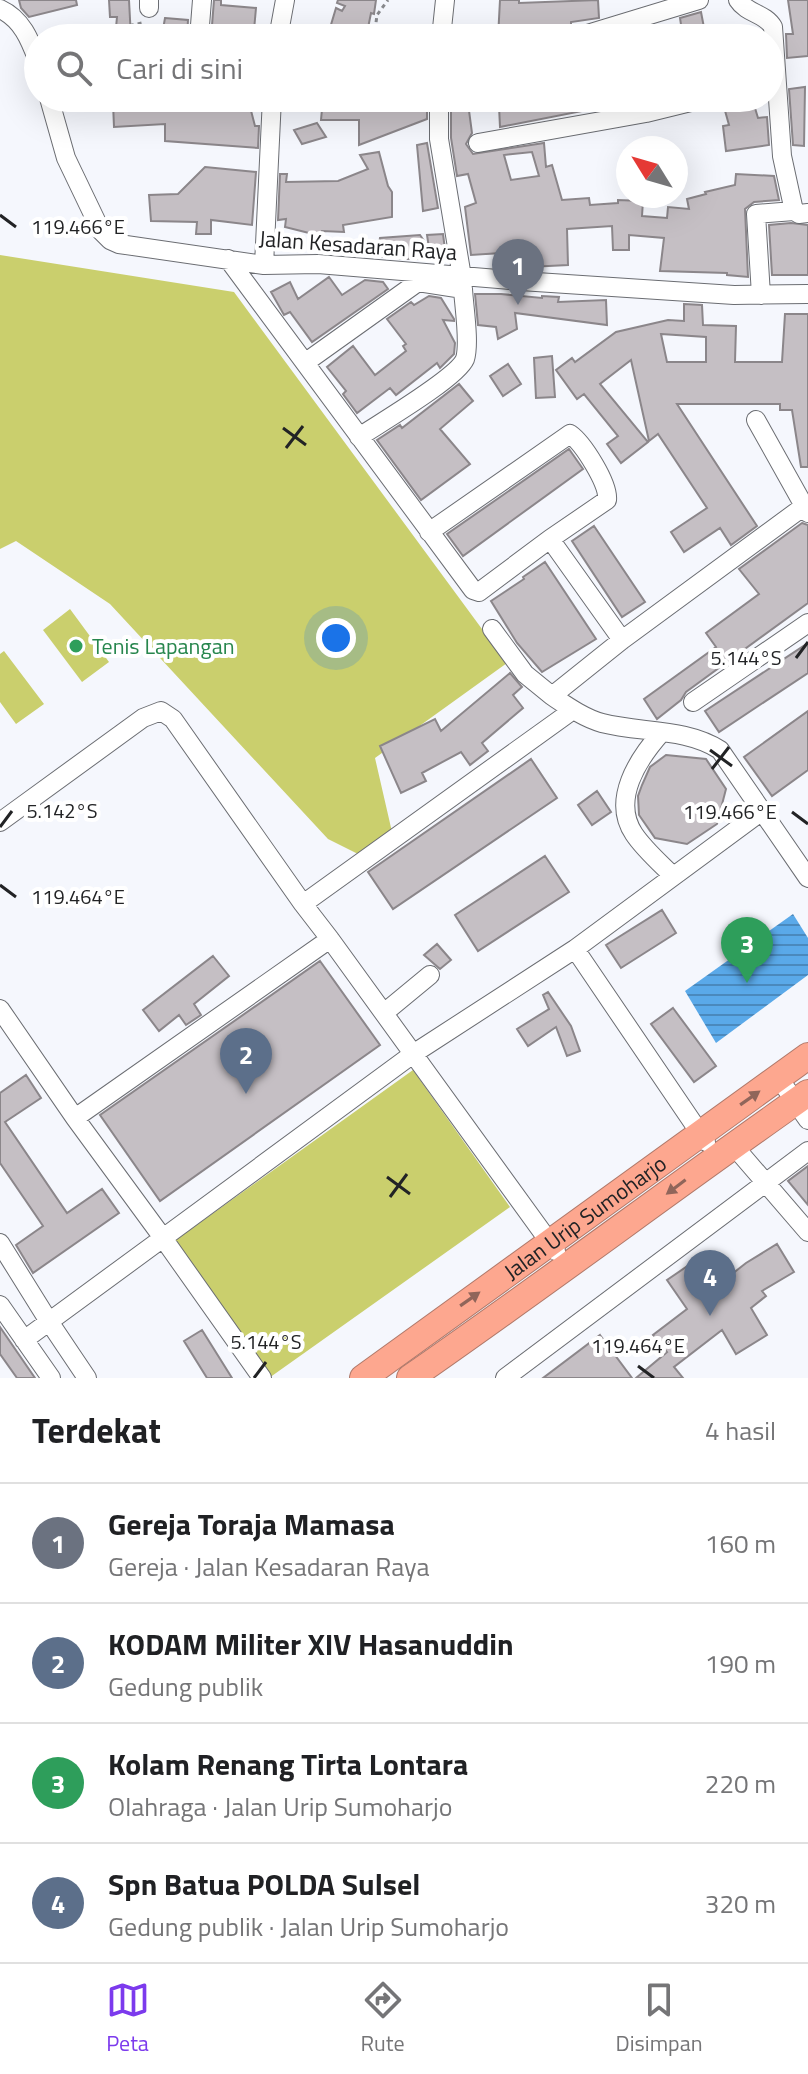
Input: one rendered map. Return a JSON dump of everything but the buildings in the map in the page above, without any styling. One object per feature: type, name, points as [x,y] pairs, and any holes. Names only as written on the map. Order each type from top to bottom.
[{"type":"highway","name":"Jalan Urip Sumoharjo","points":[[363,1378],[421,1333],[808,1056]]},
{"type":"highway","name":"Jalan Urip Sumoharjo","points":[[410,1378],[569,1267],[724,1151],[804,1105]]},
{"type":"highway","points":[[421,1333],[439,1358]]},
{"type":"street","points":[[200,24],[202,0]]},
{"type":"street","points":[[281,24],[285,0]]},
{"type":"street","points":[[442,24],[445,0]]},
{"type":"street","points":[[620,24],[699,0]]},
{"type":"street","points":[[738,0],[750,12],[765,18],[770,24]]},
{"type":"street","points":[[4,7],[24,31]]},
{"type":"street","name":"Jalan Kesadaran Raya","points":[[53,112],[66,158],[105,236],[119,244],[264,265],[318,264],[630,289],[808,294]]},
{"type":"street","points":[[264,265],[271,112]]},
{"type":"street","points":[[439,112],[439,139],[462,277]]},
{"type":"street","points":[[478,143],[650,112]]},
{"type":"street","points":[[761,295],[756,214],[801,212],[782,156],[777,112]]},
{"type":"street","points":[[228,259],[306,362],[359,437],[429,532],[473,590],[479,592],[602,505],[607,500],[608,492],[594,466],[570,434],[429,532]]},
{"type":"street","points":[[306,362],[418,282],[463,289],[465,359],[429,390],[359,437]]},
{"type":"street","points":[[552,696],[622,640],[806,510],[756,420]]},
{"type":"street","points":[[550,539],[622,640]]},
{"type":"street","points":[[693,702],[808,623]]},
{"type":"street","points":[[492,629],[525,674],[573,710],[602,723],[707,741],[720,750],[808,878]]},
{"type":"street","points":[[303,904],[573,710]]},
{"type":"street","points":[[0,822],[143,718],[161,711],[173,719],[303,904],[569,1267]]},
{"type":"street","points":[[661,733],[632,774],[625,805],[626,818],[633,833],[672,875]]},
{"type":"street","points":[[24,1340],[413,1054],[575,949],[762,811]]},
{"type":"street","points":[[75,1118],[330,939]]},
{"type":"street","points":[[575,949],[700,1132],[766,1182],[808,1232]]},
{"type":"street","points":[[384,1013],[430,975]]},
{"type":"street","points":[[0,1009],[262,1378]]},
{"type":"street","points":[[778,1077],[804,1105]]},
{"type":"street","points":[[505,1378],[808,1151]]},
{"type":"street","points":[[0,1243],[87,1378]]},
{"type":"street","points":[[0,1305],[51,1378]]},
{"type":"path","points":[[376,24],[377,15],[388,0]]},
{"type":"path","points":[[140,24],[146,19],[149,4]]},
{"type":"green space","points":[[0,255],[234,292],[507,663],[375,758],[392,832],[360,855],[328,839],[110,604],[16,541],[0,549]]},
{"type":"green space","name":"Tenis Lapangan","points":[[70,609],[109,662],[82,682],[43,630]]},
{"type":"green space","name":"Tenis Lapangan","points":[[4,651],[44,704],[16,724],[0,702],[0,654]]},
{"type":"green space","points":[[413,1070],[510,1207],[269,1378],[173,1242]]},
{"type":"water","points":[[793,914],[808,938],[808,975],[716,1043],[685,991]]},
{"type":"place","name":"Gereja Toraja Mamasa","points":[[518,305]]},
{"type":"place","name":"Tenis Lapangan","points":[[76,646]]},
{"type":"place","name":"Kolam Renang Tirta Lontara","points":[[747,983]]},
{"type":"place","name":"KODAM Militer XIV Hasanuddin","points":[[246,1094]]},
{"type":"place","name":"Spn Batua POLDA Sulsel","points":[[710,1316]]}]
